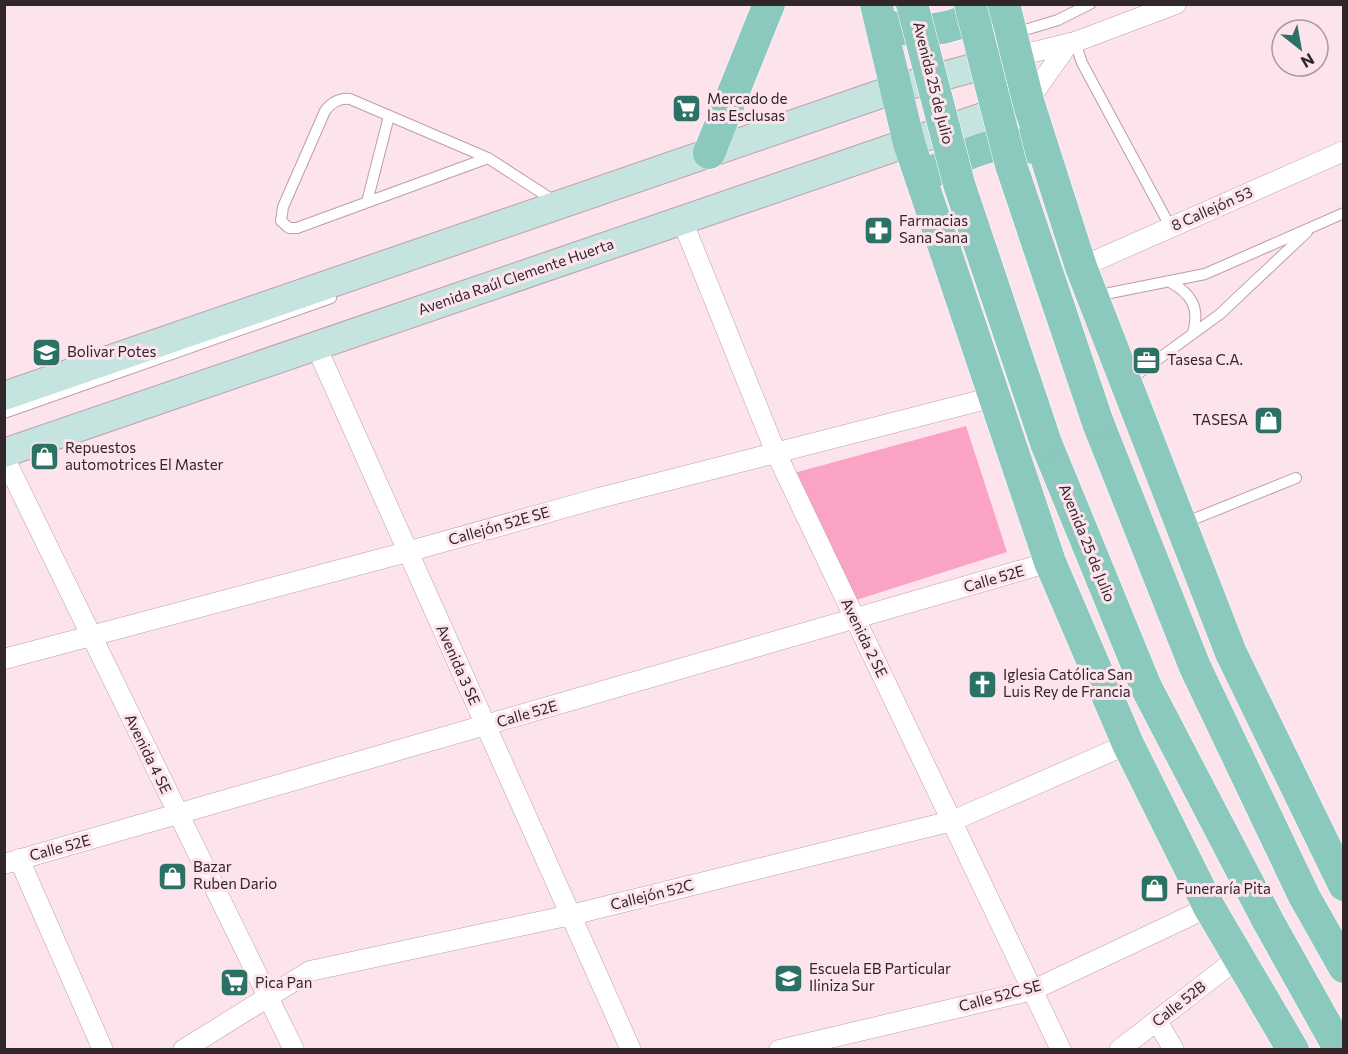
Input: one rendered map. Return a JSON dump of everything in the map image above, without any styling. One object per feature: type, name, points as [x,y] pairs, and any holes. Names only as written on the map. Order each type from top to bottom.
[{"type":"main road","points":[[709,153],[769,4]]},
{"type":"main road","name":"Avenida 25 de Julio","points":[[912,4],[959,184],[1046,443],[1146,687],[1268,921],[1340,1050]]},
{"type":"main road","points":[[970,4],[1011,165],[1098,423],[1195,667],[1304,896],[1344,967]]},
{"type":"main road","points":[[878,14],[896,28],[934,30],[960,24],[990,4]]},
{"type":"main road","points":[[878,14],[909,142],[1050,562],[1128,744],[1209,907],[1293,1050]]},
{"type":"main road","points":[[4,396],[896,89],[1011,31],[1028,101],[1081,267],[1231,652],[1340,868]]},
{"type":"main road","name":"Avenida Raúl Clemente Huerta","points":[[4,455],[1028,101]]},
{"type":"main road","points":[[923,186],[931,173],[962,155],[979,149],[1024,144],[1045,154]]},
{"type":"street","points":[[1011,31],[1072,42],[1176,4]]},
{"type":"street","points":[[1028,101],[1072,42]]},
{"type":"street","name":"8 Callejón 53","points":[[1081,267],[1344,152]]},
{"type":"street","name":"Avenida 2 SE","points":[[682,220],[776,453],[1061,1050]]},
{"type":"street","name":"Avenida 3 SE","points":[[316,346],[631,1050]]},
{"type":"street","name":"Callejón 52E SE","points":[[4,659],[407,552],[599,498],[994,397]]},
{"type":"street","name":"Avenida 4 SE","points":[[4,455],[294,1050]]},
{"type":"street","name":"Calle 52E","points":[[12,861],[1050,562]]},
{"type":"street","name":"Callejón 52C","points":[[183,1050],[310,971],[571,915],[952,821],[1128,744]]},
{"type":"street","points":[[12,861],[103,1050]]},
{"type":"street","name":"Calle 52C SE","points":[[779,1050],[1033,990],[1209,907]]},
{"type":"street","name":"Calle 52B","points":[[1119,1050],[1238,958]]},
{"type":"street","points":[[1157,1021],[1174,1050]]},
{"type":"lane","points":[[1011,31],[1058,20],[1090,4]]},
{"type":"lane","points":[[1072,42],[1171,228]]},
{"type":"lane","points":[[681,175],[873,108],[896,89]]},
{"type":"lane","points":[[488,158],[297,228],[289,228],[281,221],[284,207],[330,105],[343,98],[488,158],[530,183],[559,204]]},
{"type":"lane","points":[[367,202],[389,116]]},
{"type":"lane","points":[[1092,296],[1205,274],[1344,213]]},
{"type":"lane","points":[[1126,382],[1220,314],[1314,226]]},
{"type":"lane","points":[[1170,282],[1191,296],[1196,307],[1197,315],[1193,333]]},
{"type":"lane","points":[[4,413],[343,294]]},
{"type":"lane","points":[[1181,524],[1296,478]]},
{"type":"shaded area","points":[[966,426],[1007,552],[853,601],[794,473]]},
{"type":"place","name":"Mercado de las Esclusas","points":[[686,108]]},
{"type":"place","name":"Farmacias Sana Sana","points":[[878,230]]},
{"type":"place","name":"Bolivar Potes","points":[[46,352]]},
{"type":"place","name":"Tasesa C.A.","points":[[1146,360]]},
{"type":"place","name":"TASESA","points":[[1269,420]]},
{"type":"place","name":"Repuestos automotrices El Master","points":[[44,457]]},
{"type":"place","name":"Iglesia Católica San Luis Rey de Francia","points":[[982,684]]},
{"type":"place","name":"Bazar Ruben Dario","points":[[172,876]]},
{"type":"place","name":"Funeraría Pita","points":[[1155,889]]},
{"type":"place","name":"Escuela EB Particular Iliniza Sur","points":[[788,978]]},
{"type":"place","name":"Pica Pan","points":[[234,983]]}]
